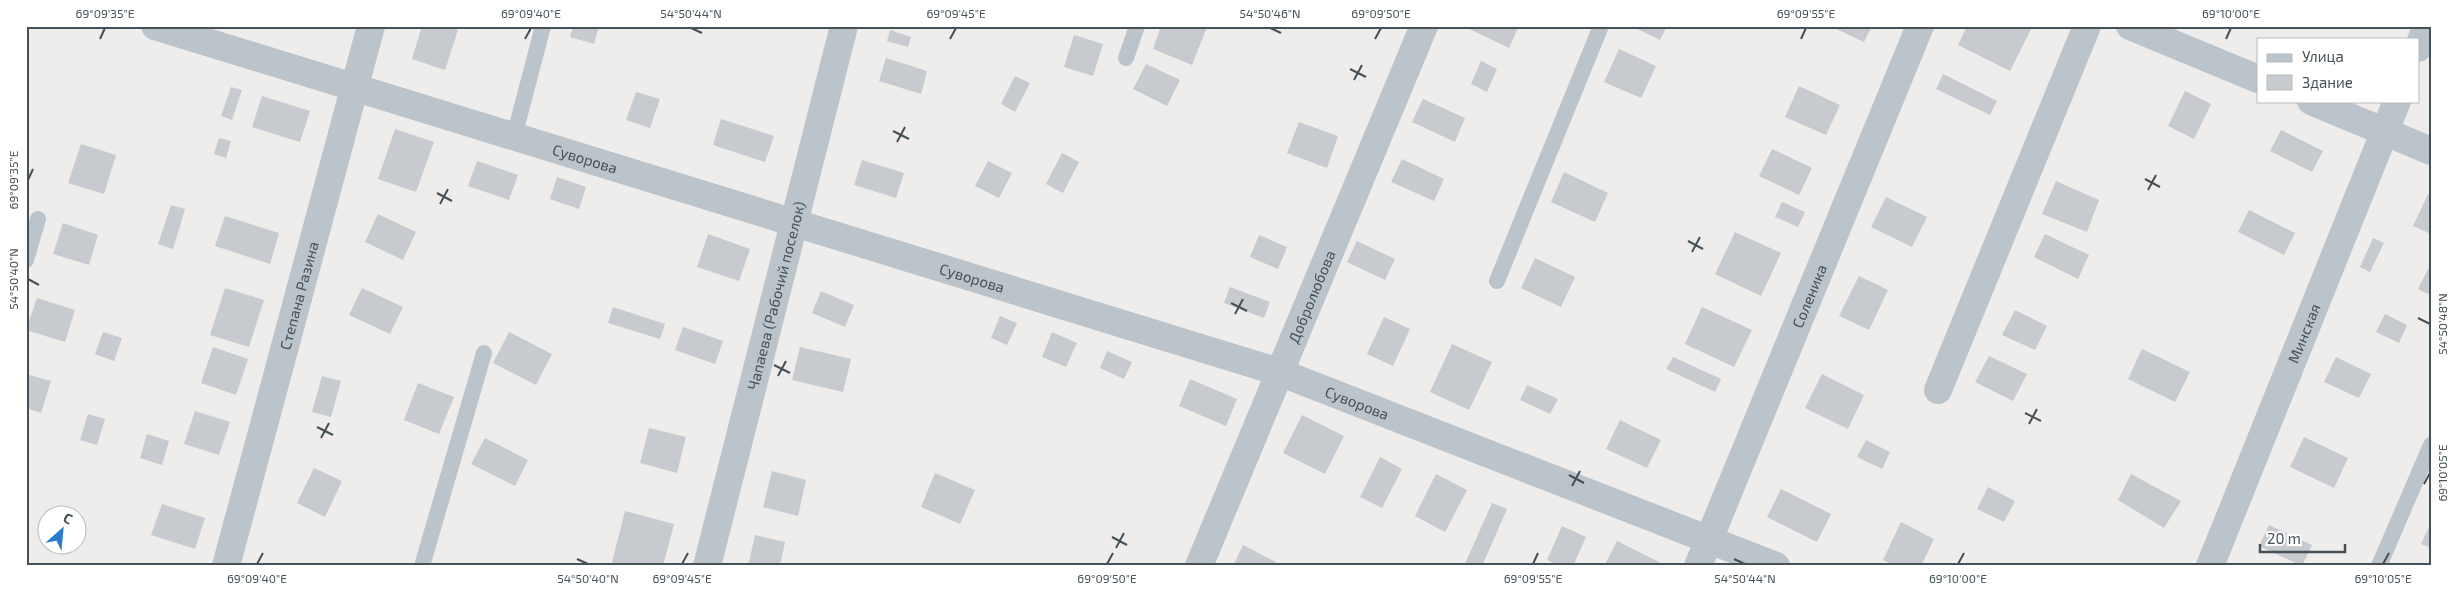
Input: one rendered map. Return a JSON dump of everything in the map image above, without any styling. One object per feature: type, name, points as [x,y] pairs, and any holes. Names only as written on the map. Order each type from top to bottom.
[{"type":"street","name":"Суворова","points":[[155,26],[1280,372],[1776,566]]},
{"type":"street","name":"Степана Разина","points":[[226,566],[371,26]]},
{"type":"street","name":"Чапаева (Рабочий поселок)","points":[[707,566],[844,26]]},
{"type":"street","name":"Добролюбова","points":[[1199,566],[1424,26]]},
{"type":"street","name":"Соленика","points":[[1698,566],[1920,26]]},
{"type":"street","points":[[1938,390],[2087,26]]},
{"type":"street","points":[[2130,26],[2257,79]]},
{"type":"street","points":[[2420,43],[2427,26]]},
{"type":"street","points":[[2314,102],[2431,151]]},
{"type":"street","name":"Минская","points":[[2210,566],[2397,102]]},
{"type":"lane","points":[[514,137],[543,26]]},
{"type":"lane","points":[[1126,58],[1137,26]]},
{"type":"lane","points":[[1497,281],[1601,26]]},
{"type":"lane","points":[[26,260],[38,219]]},
{"type":"lane","points":[[422,566],[484,353]]},
{"type":"lane","points":[[2379,566],[2431,445]]},
{"type":"building","points":[[422,26],[446,26],[458,30],[445,70],[412,59]]},
{"type":"building","points":[[573,26],[599,26],[594,44],[570,37]]},
{"type":"building","points":[[1161,26],[1207,27],[1192,65],[1153,49]]},
{"type":"building","points":[[1463,26],[1519,26],[1509,48]]},
{"type":"building","points":[[1631,26],[1667,26],[1660,40]]},
{"type":"building","points":[[1830,26],[1872,26],[1864,42]]},
{"type":"building","points":[[1967,26],[2032,27],[2010,71],[1958,45]]},
{"type":"building","points":[[890,30],[911,37],[908,47],[887,41]]},
{"type":"building","points":[[1074,35],[1103,44],[1093,76],[1064,67]]},
{"type":"building","points":[[1619,49],[1656,66],[1641,98],[1604,82]]},
{"type":"building","points":[[886,58],[927,71],[921,94],[879,81]]},
{"type":"building","points":[[1481,61],[1497,69],[1487,92],[1471,84]]},
{"type":"building","points":[[1146,64],[1180,80],[1167,106],[1133,89]]},
{"type":"building","points":[[1943,74],[1997,101],[1990,115],[1936,89]]},
{"type":"building","points":[[1015,76],[1030,83],[1015,112],[1001,104]]},
{"type":"building","points":[[1799,86],[1840,105],[1826,135],[1785,117]]},
{"type":"building","points":[[231,87],[242,90],[232,120],[221,116]]},
{"type":"building","points":[[2185,91],[2211,104],[2194,139],[2168,126]]},
{"type":"building","points":[[636,92],[660,99],[650,128],[626,120]]},
{"type":"building","points":[[262,96],[310,111],[300,142],[252,127]]},
{"type":"building","points":[[1423,99],[1465,118],[1455,142],[1412,122]]},
{"type":"building","points":[[721,119],[774,136],[765,162],[713,145]]},
{"type":"building","points":[[1299,122],[1338,136],[1327,168],[1287,153]]},
{"type":"building","points":[[395,129],[434,142],[416,192],[378,179]]},
{"type":"building","points":[[2281,130],[2323,151],[2312,172],[2270,151]]},
{"type":"building","points":[[219,138],[231,141],[226,158],[214,154]]},
{"type":"building","points":[[81,144],[116,155],[104,194],[68,183]]},
{"type":"building","points":[[1772,149],[1812,168],[1799,195],[1759,176]]},
{"type":"building","points":[[1062,153],[1079,162],[1063,193],[1046,184]]},
{"type":"building","points":[[1402,159],[1444,179],[1434,201],[1391,182]]},
{"type":"building","points":[[862,160],[904,173],[896,198],[854,185]]},
{"type":"building","points":[[477,161],[518,175],[509,200],[468,186]]},
{"type":"building","points":[[988,161],[1012,173],[999,198],[975,186]]},
{"type":"building","points":[[1564,172],[1608,193],[1595,222],[1551,202]]},
{"type":"building","points":[[557,177],[586,187],[579,209],[550,199]]},
{"type":"building","points":[[2056,181],[2099,200],[2087,232],[2042,214]]},
{"type":"building","points":[[2428,194],[2431,195],[2431,234],[2413,226]]},
{"type":"building","points":[[1886,197],[1927,217],[1912,247],[1871,227]]},
{"type":"building","points":[[1782,202],[1805,212],[1798,227],[1775,217]]},
{"type":"building","points":[[171,205],[185,209],[173,249],[158,244]]},
{"type":"building","points":[[2249,210],[2295,233],[2284,255],[2238,232]]},
{"type":"building","points":[[378,214],[416,232],[403,260],[365,242]]},
{"type":"building","points":[[225,216],[279,233],[270,264],[215,246]]},
{"type":"building","points":[[63,223],[98,235],[89,265],[53,254]]},
{"type":"building","points":[[1735,232],[1781,253],[1761,296],[1715,274]]},
{"type":"building","points":[[708,234],[750,249],[739,281],[697,267]]},
{"type":"building","points":[[2045,234],[2089,255],[2078,279],[2034,257]]},
{"type":"building","points":[[1259,235],[1287,247],[1278,269],[1250,257]]},
{"type":"building","points":[[2373,238],[2384,243],[2370,272],[2360,267]]},
{"type":"building","points":[[1357,241],[1395,259],[1385,280],[1347,262]]},
{"type":"building","points":[[1535,258],[1575,277],[1561,307],[1521,288]]},
{"type":"building","points":[[2431,263],[2431,288],[2428,294],[2418,289]]},
{"type":"building","points":[[1859,276],[1888,290],[1869,330],[1839,316]]},
{"type":"building","points":[[1230,287],[1270,302],[1264,318],[1224,303]]},
{"type":"building","points":[[225,288],[264,300],[249,347],[210,335]]},
{"type":"building","points":[[362,288],[403,307],[390,334],[349,315]]},
{"type":"building","points":[[821,291],[854,305],[845,327],[812,313]]},
{"type":"building","points":[[37,298],[75,310],[65,342],[26,330]]},
{"type":"building","points":[[613,307],[665,324],[660,339],[608,323]]},
{"type":"building","points":[[1702,307],[1752,330],[1734,367],[1685,344]]},
{"type":"building","points":[[2015,310],[2047,326],[2035,350],[2002,335]]},
{"type":"building","points":[[2385,314],[2407,325],[2399,343],[2376,332]]},
{"type":"building","points":[[1000,316],[1017,323],[1007,345],[991,338]]},
{"type":"building","points":[[1384,317],[1410,329],[1393,366],[1367,354]]},
{"type":"building","points":[[683,327],[723,341],[715,364],[675,350]]},
{"type":"building","points":[[103,332],[122,338],[114,361],[95,354]]},
{"type":"building","points":[[509,332],[552,354],[536,385],[493,363]]},
{"type":"building","points":[[1052,332],[1077,343],[1066,367],[1042,357]]},
{"type":"building","points":[[1452,344],[1492,362],[1469,410],[1430,392]]},
{"type":"building","points":[[213,347],[248,359],[236,395],[201,383]]},
{"type":"building","points":[[800,347],[851,359],[843,392],[792,380]]},
{"type":"building","points":[[2142,349],[2190,372],[2175,402],[2128,379]]},
{"type":"building","points":[[1107,351],[1132,362],[1124,379],[1100,368]]},
{"type":"building","points":[[1989,356],[2027,374],[2013,401],[1975,382]]},
{"type":"building","points":[[1673,357],[1721,379],[1715,392],[1666,369]]},
{"type":"building","points":[[2336,357],[2371,374],[2359,398],[2324,382]]},
{"type":"building","points":[[26,374],[51,381],[41,413],[26,408]]},
{"type":"building","points":[[1822,374],[1864,395],[1848,429],[1805,408]]},
{"type":"building","points":[[322,376],[341,381],[331,417],[312,412]]},
{"type":"building","points":[[1190,379],[1237,399],[1226,426],[1179,406]]},
{"type":"building","points":[[418,383],[454,397],[439,434],[404,420]]},
{"type":"building","points":[[1527,385],[1558,399],[1550,414],[1520,400]]},
{"type":"building","points":[[195,411],[230,422],[219,455],[184,444]]},
{"type":"building","points":[[88,414],[105,419],[97,445],[80,440]]},
{"type":"building","points":[[1302,415],[1344,436],[1325,474],[1283,453]]},
{"type":"building","points":[[1620,420],[1661,440],[1647,468],[1606,449]]},
{"type":"building","points":[[649,428],[686,437],[677,473],[640,463]]},
{"type":"building","points":[[147,434],[169,441],[162,465],[140,458]]},
{"type":"building","points":[[2304,437],[2348,458],[2334,488],[2290,467]]},
{"type":"building","points":[[485,438],[528,460],[515,486],[471,464]]},
{"type":"building","points":[[1866,440],[1890,452],[1882,469],[1857,457]]},
{"type":"building","points":[[1380,457],[1402,469],[1382,508],[1360,497]]},
{"type":"building","points":[[314,468],[342,481],[325,517],[297,503]]},
{"type":"building","points":[[772,471],[806,480],[798,516],[763,507]]},
{"type":"building","points":[[935,473],[975,490],[960,524],[921,507]]},
{"type":"building","points":[[1436,474],[1467,490],[1445,532],[1415,516]]},
{"type":"building","points":[[2131,474],[2181,501],[2164,528],[2118,500]]},
{"type":"building","points":[[1988,487],[2015,501],[2004,522],[1977,509]]},
{"type":"building","points":[[1781,489],[1831,514],[1817,542],[1767,517]]},
{"type":"building","points":[[1492,503],[1507,509],[1482,566],[1464,566]]},
{"type":"building","points":[[162,504],[205,518],[195,549],[151,535]]},
{"type":"building","points":[[625,511],[674,524],[663,566],[624,566],[612,562]]},
{"type":"building","points":[[1901,522],[1934,539],[1921,566],[1895,566],[1883,560]]},
{"type":"building","points":[[2431,523],[2431,548],[2421,544]]},
{"type":"building","points":[[2269,525],[2312,545],[2302,566],[2259,546]]},
{"type":"building","points":[[1562,526],[1586,537],[1573,566],[1560,566],[1547,560]]},
{"type":"building","points":[[755,535],[785,542],[780,566],[748,566]]},
{"type":"building","points":[[1617,541],[1659,562],[1658,566],[1604,566]]},
{"type":"building","points":[[1243,545],[1276,562],[1274,566],[1233,566]]}]
